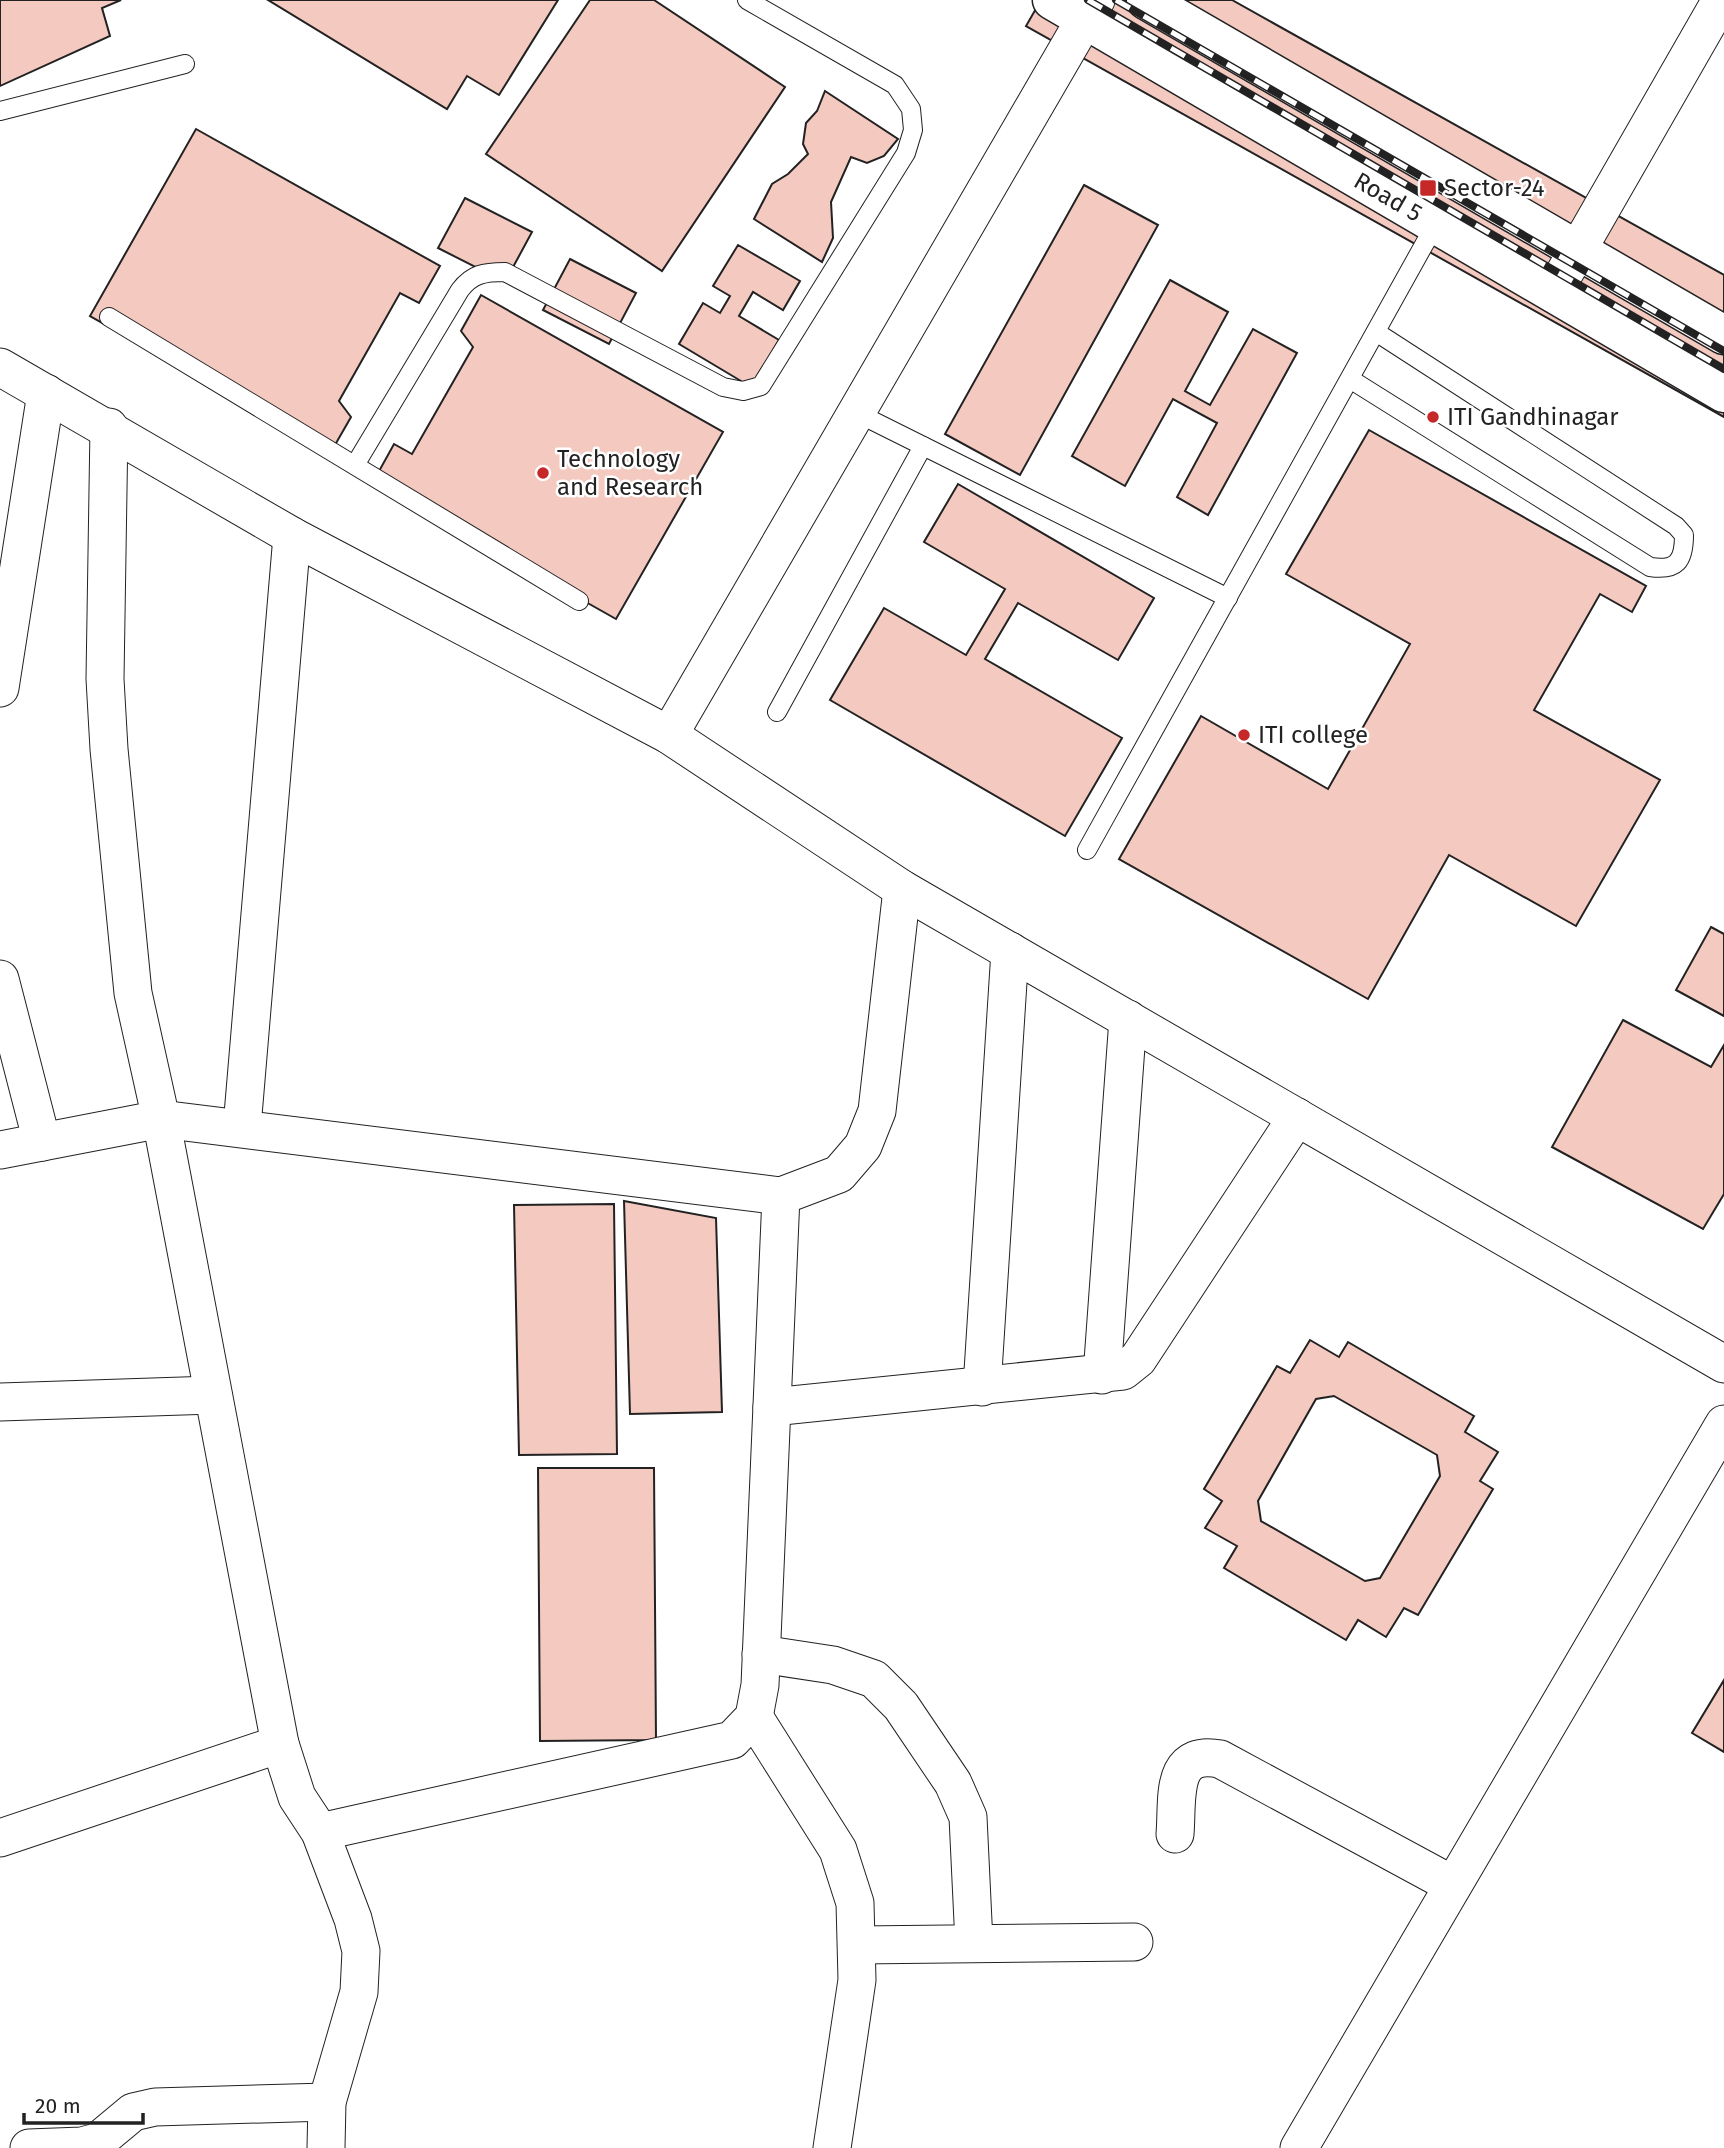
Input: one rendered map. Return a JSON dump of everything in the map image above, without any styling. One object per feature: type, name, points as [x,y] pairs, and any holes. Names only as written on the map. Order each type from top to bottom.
[{"type":"street","name":"Road 5","points":[[1052,0],[1091,10],[1435,225],[1724,393]]},
{"type":"street","name":"Road 5","points":[[1146,0],[1724,335]]},
{"type":"street","points":[[1553,293],[1721,0]]},
{"type":"street","points":[[669,735],[1091,10]]},
{"type":"street","points":[[0,367],[108,427],[292,536],[669,735],[902,889],[1724,1364]]},
{"type":"street","points":[[0,688],[5,623],[46,393]]},
{"type":"street","points":[[108,427],[105,679],[108,749],[133,993],[161,1119],[280,1744],[297,1797],[320,1832],[353,1919],[360,1951],[359,1992],[327,2102],[326,2148]]},
{"type":"street","points":[[242,1127],[292,536]]},
{"type":"street","points":[[0,1150],[161,1119],[780,1196],[839,1174],[863,1146],[877,1111],[902,889]]},
{"type":"street","points":[[982,1387],[1010,951]]},
{"type":"street","points":[[0,979],[42,1142]]},
{"type":"street","points":[[1102,1375],[1128,1019]]},
{"type":"street","points":[[772,1407],[1123,1371],[1138,1359],[1297,1117]]},
{"type":"street","points":[[320,1832],[732,1740],[754,1717],[761,1654],[780,1196]]},
{"type":"street","points":[[0,1402],[213,1395]]},
{"type":"street","points":[[1298,2148],[1724,1424]]},
{"type":"street","points":[[761,1654],[833,1665],[874,1679],[901,1706],[953,1783],[968,1816],[974,1943]]},
{"type":"street","points":[[754,1717],[838,1850],[855,1903],[857,1980],[832,2148]]},
{"type":"street","points":[[0,1838],[280,1744]]},
{"type":"street","points":[[1175,1834],[1180,1777],[1189,1761],[1204,1756],[1220,1759],[1453,1885]]},
{"type":"street","points":[[858,1945],[1134,1942]]},
{"type":"street","points":[[29,2148],[82,2146],[97,2142],[133,2112],[155,2107],[327,2102]]},
{"type":"lane","points":[[355,465],[460,290],[468,279],[484,272],[505,272],[723,387],[743,391],[761,386],[906,153],[913,130],[911,109],[895,85],[747,0]]},
{"type":"lane","points":[[0,111],[185,64]]},
{"type":"lane","points":[[1087,850],[1435,225]]},
{"type":"lane","points":[[109,317],[579,601]]},
{"type":"lane","points":[[1350,379],[1650,567],[1665,569],[1678,563],[1684,552],[1684,535],[1676,526],[1376,332]]},
{"type":"lane","points":[[857,412],[1228,598]]},
{"type":"lane","points":[[778,712],[923,446]]},
{"type":"building","points":[[0,0],[121,0],[102,8],[110,36],[0,86]]},
{"type":"building","points":[[268,0],[558,0],[499,95],[467,76],[447,109]]},
{"type":"building","points":[[590,0],[654,0],[785,87],[662,271],[486,154]]},
{"type":"building","points":[[1041,0],[1232,0],[1724,275],[1724,417],[1026,26]]},
{"type":"building","points":[[825,91],[898,139],[884,156],[867,163],[851,157],[831,202],[833,238],[822,262],[754,219],[772,184],[788,174],[808,154],[803,144],[806,123],[817,111]]},
{"type":"building","points":[[196,129],[440,266],[419,303],[400,293],[339,401],[351,417],[331,452],[90,316]]},
{"type":"building","points":[[1084,185],[1158,225],[1020,475],[945,434]]},
{"type":"building","points":[[465,198],[532,232],[505,282],[438,248]]},
{"type":"building","points":[[738,245],[800,281],[783,310],[753,292],[739,316],[779,340],[751,387],[679,344],[703,303],[720,313],[730,296],[713,286]]},
{"type":"building","points":[[570,259],[636,293],[609,344],[543,310]]},
{"type":"building","points":[[1170,280],[1228,312],[1185,391],[1210,405],[1253,329],[1297,353],[1208,515],[1177,497],[1217,423],[1173,399],[1125,486],[1072,456]]},
{"type":"building","points":[[481,295],[723,432],[616,619],[373,482],[394,444],[412,454],[473,347],[461,331]]},
{"type":"building","points":[[1369,430],[1646,586],[1632,612],[1600,594],[1534,710],[1660,780],[1576,926],[1449,855],[1368,999],[1119,859],[1201,716],[1328,789],[1410,644],[1286,574]]},
{"type":"building","points":[[958,484],[1154,598],[1118,660],[1018,603],[985,659],[1122,738],[1065,836],[830,700],[884,608],[966,655],[1005,589],[924,542]]},
{"type":"building","points":[[1711,927],[1724,934],[1724,1016],[1676,990]]},
{"type":"building","points":[[1623,1020],[1711,1067],[1724,1045],[1724,1194],[1703,1229],[1552,1147]]},
{"type":"building","points":[[624,1201],[716,1218],[722,1412],[630,1414]]},
{"type":"building","points":[[614,1204],[617,1454],[519,1455],[514,1205]]},
{"type":"building","points":[[1310,1340],[1339,1357],[1348,1342],[1474,1416],[1465,1432],[1498,1452],[1480,1481],[1493,1489],[1418,1615],[1404,1608],[1386,1637],[1358,1620],[1346,1640],[1224,1568],[1237,1546],[1205,1528],[1222,1501],[1204,1489],[1277,1366],[1290,1373]],"holes":[[[1334,1396],[1437,1455],[1440,1476],[1380,1578],[1365,1581],[1261,1521],[1258,1501],[1316,1399]]]},
{"type":"building","points":[[538,1468],[654,1468],[656,1740],[540,1741]]},
{"type":"building","points":[[1724,1680],[1724,1752],[1692,1733]]},
{"type":"railway","points":[[1088,0],[1724,369]]},
{"type":"railway","points":[[1116,0],[1724,351]]},
{"type":"place","name":"Sector-24","points":[[1428,188]]},
{"type":"place","name":"ITI Gandhinagar","points":[[1433,417]]},
{"type":"place","name":"Technology and Research","points":[[543,473]]},
{"type":"place","name":"ITI college","points":[[1244,735]]}]
